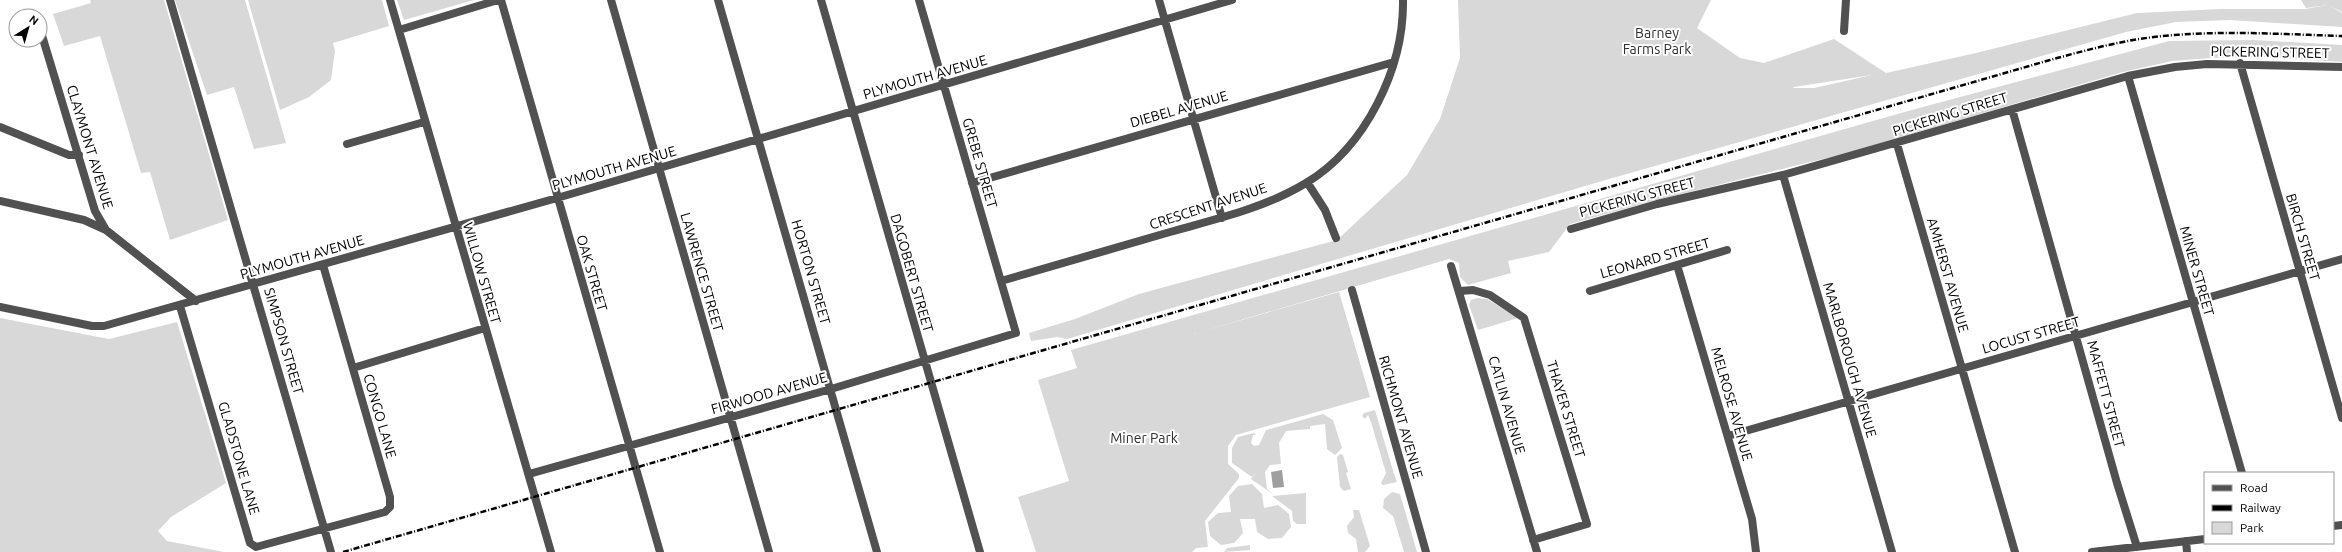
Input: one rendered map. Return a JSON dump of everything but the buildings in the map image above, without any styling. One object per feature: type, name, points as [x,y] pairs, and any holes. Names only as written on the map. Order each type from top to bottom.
[{"type":"street","name":"SIMPSON STREET","points":[[170,0],[331,552]]},
{"type":"street","name":"WILLOW STREET","points":[[390,0],[424,122],[551,552]]},
{"type":"street","points":[[399,30],[500,0]]},
{"type":"street","name":"OAK STREET","points":[[500,0],[660,552]]},
{"type":"street","name":"LAWRENCE STREET","points":[[610,0],[769,552]]},
{"type":"street","name":"HORTON STREET","points":[[718,0],[877,552]]},
{"type":"street","name":"DAGOBERT STREET","points":[[821,0],[980,552]]},
{"type":"street","name":"GREBE STREET","points":[[919,0],[1016,333]]},
{"type":"street","points":[[1159,0],[1222,218]]},
{"type":"street","name":"PLYMOUTH AVENUE","points":[[0,307],[92,326],[104,326],[180,306],[557,198],[1165,21],[1232,0]]},
{"type":"street","name":"CRESCENT AVENUE","points":[[1001,281],[1222,218],[1271,200],[1307,182],[1327,167],[1355,138],[1374,110],[1394,62],[1401,32],[1404,0]]},
{"type":"street","points":[[1844,31],[1846,0]]},
{"type":"street","name":"CLAYMONT AVENUE","points":[[46,48],[95,211],[106,230],[196,301]]},
{"type":"street","name":"DIEBEL AVENUE","points":[[972,183],[1394,62]]},
{"type":"street","name":"PICKERING STREET","points":[[1571,229],[1657,204],[1783,175],[1896,144],[2128,76],[2175,67],[2240,64],[2342,67]]},
{"type":"street","name":"BIRCH STREET","points":[[2240,64],[2342,418]]},
{"type":"street","name":"MINER STREET","points":[[2128,76],[2242,472]]},
{"type":"street","name":"MAFFETT STREET","points":[[2012,109],[2077,336],[2117,483],[2137,547]]},
{"type":"street","points":[[347,144],[424,122]]},
{"type":"street","points":[[0,127],[69,155],[79,155]]},
{"type":"street","name":"AMHERST AVENUE","points":[[1896,144],[2015,552]]},
{"type":"street","name":"MARLBOROUGH AVENUE","points":[[1783,175],[1892,552]]},
{"type":"street","points":[[1307,182],[1325,210],[1336,238]]},
{"type":"street","points":[[0,201],[84,220],[106,230]]},
{"type":"street","name":"LEONARD STREET","points":[[1590,291],[1727,250]]},
{"type":"street","name":"LOCUST STREET","points":[[1728,436],[1848,403],[1962,368],[2342,259]]},
{"type":"street","name":"CONGO LANE","points":[[323,265],[390,497],[390,507],[385,512],[325,529]]},
{"type":"street","name":"MELROSE AVENUE","points":[[1677,265],[1752,519],[1756,552]]},
{"type":"street","name":"CATLIN AVENUE","points":[[1451,266],[1460,291],[1537,552]]},
{"type":"street","name":"RICHMONT AVENUE","points":[[1352,290],[1426,552]]},
{"type":"street","name":"THAYER STREET","points":[[1460,291],[1473,290],[1490,295],[1524,318],[1587,524],[1533,540]]},
{"type":"street","name":"GLADSTONE LANE","points":[[180,306],[250,543],[256,547],[325,529]]},
{"type":"street","points":[[353,368],[485,328]]},
{"type":"street","name":"FIRWOOD AVENUE","points":[[528,474],[831,389],[1016,333]]},
{"type":"street","points":[[2092,552],[2204,539]]},
{"type":"street","points":[[2186,541],[2187,552]]},
{"type":"green space","points":[[90,0],[164,0],[228,220],[170,240],[150,172],[141,173],[100,36],[64,46],[53,14],[91,3]]},
{"type":"green space","points":[[175,0],[245,0],[286,143],[254,149],[234,87],[207,95]]},
{"type":"green space","points":[[248,0],[382,0],[389,26],[333,43],[335,51],[331,80],[309,97],[280,110]]},
{"type":"green space","points":[[397,0],[474,0],[404,20]]},
{"type":"green space","name":"Barney Farms Park","points":[[1458,0],[1711,0],[1697,28],[1740,58],[1764,63],[1834,39],[1886,73],[1976,53],[2137,13],[2221,9],[2305,9],[2328,5],[2306,8],[2301,0],[2342,0],[2342,12],[2330,6],[2342,13],[2342,27],[2230,20],[2176,22],[2126,32],[1609,179],[1067,339],[1057,337],[1031,341],[1029,333],[1075,319],[1139,294],[1337,240],[1407,175],[1440,119],[1460,58]],"holes":[[[1872,75],[1814,88],[1793,88]]]},
{"type":"green space","name":"Miner Park","points":[[2254,40],[2342,45],[2342,62],[2267,57],[2212,58],[2172,61],[2123,72],[1843,154],[1649,202],[1570,224],[1549,252],[1508,261],[1511,273],[1468,285],[1460,277],[1459,263],[1449,259],[1193,334],[1339,292],[1370,397],[1236,435],[1228,446],[1228,464],[1239,474],[1239,478],[1205,521],[1208,547],[1196,548],[1192,552],[1036,552],[1018,497],[1069,481],[1038,380],[1077,368],[1071,350],[1908,111],[2169,41]]},
{"type":"green space","points":[[1477,298],[1487,299],[1518,318],[1478,330],[1469,305],[1471,300]]},
{"type":"green space","points":[[0,318],[109,339],[177,322],[226,483],[171,517],[158,531],[167,541],[224,552],[0,552]]},
{"type":"green space","points":[[1375,410],[1397,482],[1383,485],[1381,483],[1386,473],[1371,422],[1368,415],[1365,419],[1362,416],[1364,413]]},
{"type":"green space","points":[[1323,414],[1333,420],[1342,448],[1335,455],[1327,449],[1325,424],[1310,426],[1310,429],[1286,431],[1279,443],[1281,464],[1270,465],[1265,472],[1267,489],[1274,495],[1251,479],[1258,470],[1252,477],[1232,463],[1232,448],[1238,437],[1254,433],[1256,435],[1253,435],[1251,443],[1254,446],[1259,445],[1266,430]]},
{"type":"green space","points":[[1340,454],[1343,455],[1348,472],[1346,473],[1351,489],[1344,491],[1340,487],[1337,457]]},
{"type":"green space","points":[[1252,484],[1262,494],[1264,508],[1278,505],[1289,514],[1291,527],[1282,538],[1268,539],[1257,532],[1255,519],[1240,519],[1243,533],[1234,543],[1221,545],[1210,536],[1208,522],[1218,513],[1231,512],[1229,496],[1238,486]]},
{"type":"green space","points":[[1392,492],[1400,494],[1417,552],[1404,552],[1393,516],[1383,508],[1384,499]]},
{"type":"green space","points":[[1306,493],[1306,524],[1297,524],[1293,521],[1292,511],[1272,496]]},
{"type":"green space","points":[[1353,510],[1359,510],[1370,546],[1365,552],[1358,552],[1356,539],[1348,533],[1347,526],[1354,517]]},
{"type":"green space","points":[[1250,545],[1250,550],[1224,552],[1227,548]]},
{"type":"shaded area","points":[[1282,470],[1284,487],[1273,488],[1271,472]]},
{"type":"railway","points":[[343,552],[2083,51],[2139,39],[2189,34],[2266,33],[2342,36]]}]
